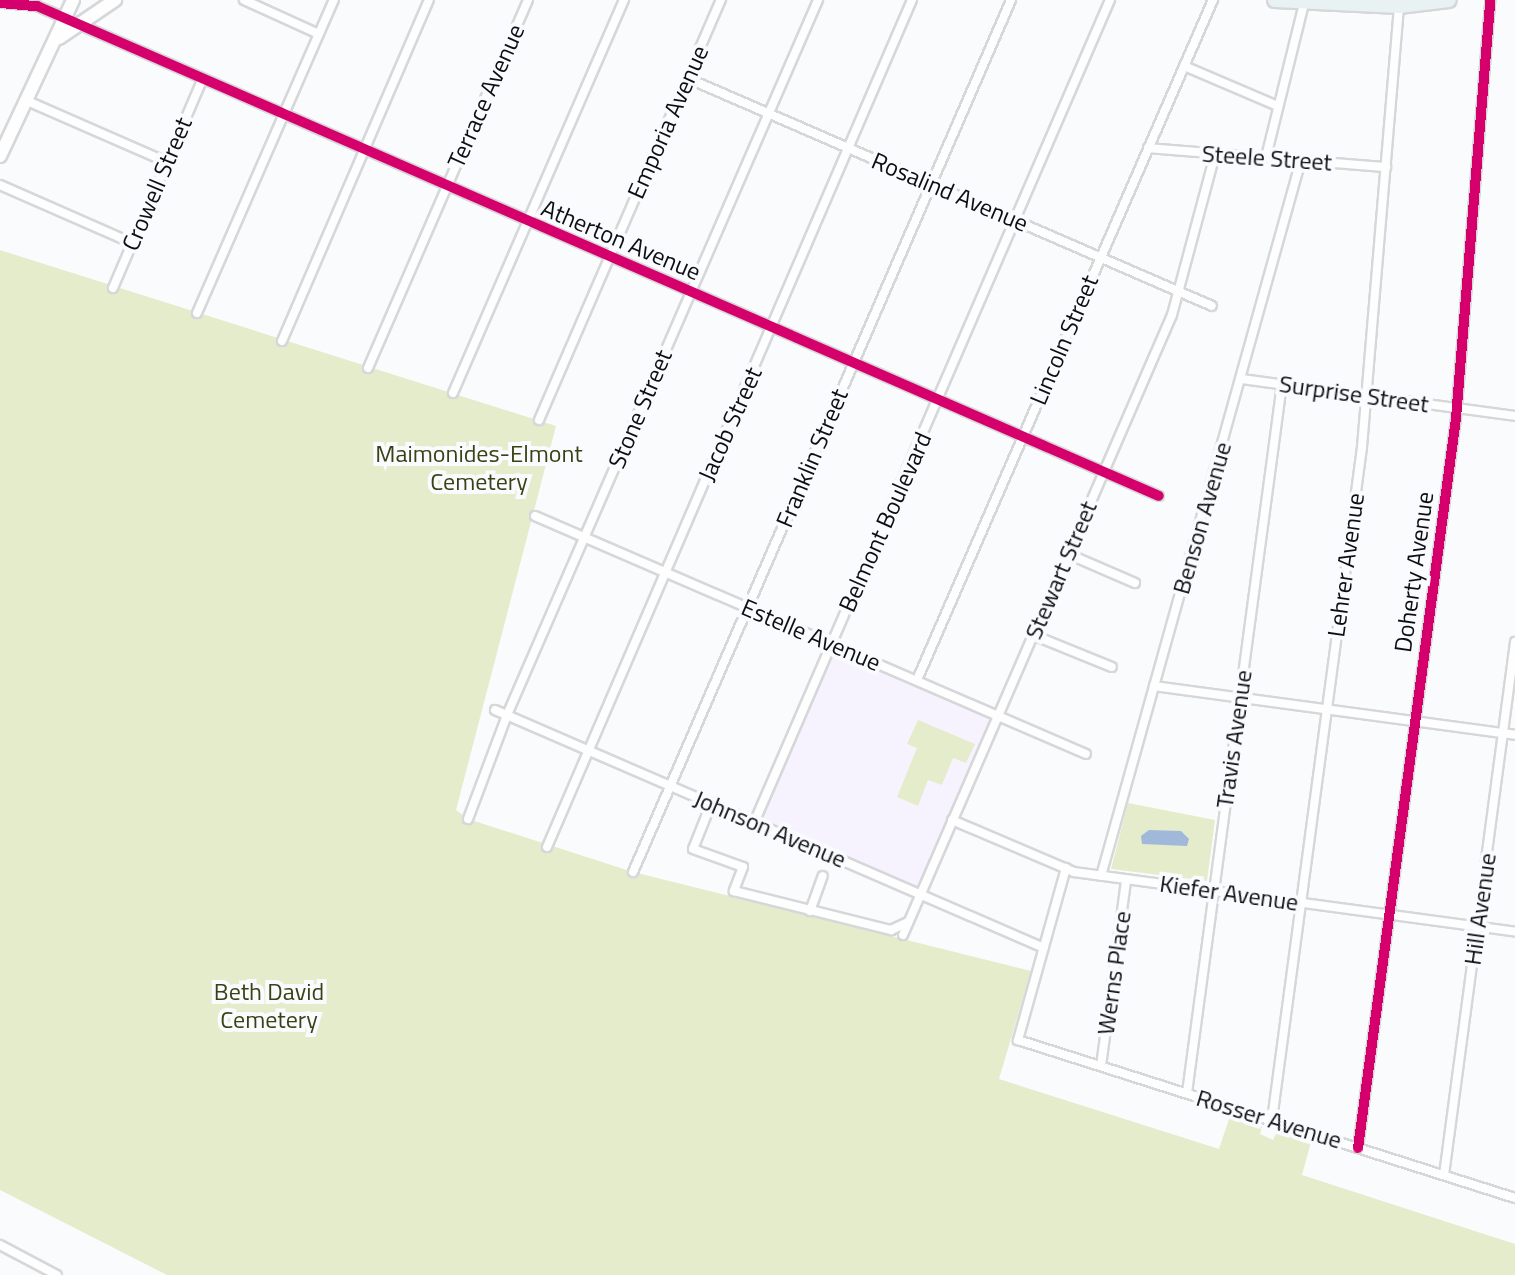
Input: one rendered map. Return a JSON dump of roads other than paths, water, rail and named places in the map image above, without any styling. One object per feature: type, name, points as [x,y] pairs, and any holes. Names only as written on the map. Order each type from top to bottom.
[{"type":"main road","points":[[73,0],[73,22]]},
{"type":"main road","points":[[1275,0],[1304,4],[1399,6],[1449,0]]},
{"type":"main road","points":[[0,156],[24,99],[56,40],[73,22],[110,1]]},
{"type":"street","points":[[244,0],[319,34]]},
{"type":"street","points":[[197,313],[334,0]]},
{"type":"street","points":[[282,341],[429,0]]},
{"type":"street","name":"Terrace Avenue","points":[[368,368],[528,0]]},
{"type":"street","points":[[453,393],[624,0]]},
{"type":"street","name":"Emporia Avenue","points":[[539,420],[721,0]]},
{"type":"street","name":"Stone Street","points":[[468,819],[507,715],[818,0]]},
{"type":"street","name":"Jacob Street","points":[[547,847],[912,0]]},
{"type":"street","name":"Franklin Street","points":[[633,872],[1011,0]]},
{"type":"street","name":"Belmont Boulevard","points":[[754,823],[1110,0]]},
{"type":"street","name":"Lincoln Street","points":[[917,680],[1213,0]]},
{"type":"street","name":"Doherty Avenue","points":[[1358,1148],[1456,408],[1490,0]]},
{"type":"street","name":"Atherton Avenue","points":[[0,3],[37,6],[1159,496]]},
{"type":"street","points":[[1266,157],[1304,4]]},
{"type":"street","name":"Lehrer Avenue","points":[[1272,1120],[1368,396],[1399,6]]},
{"type":"street","points":[[1184,66],[1278,106]]},
{"type":"street","name":"Rosalind Avenue","points":[[687,78],[1212,306]]},
{"type":"street","name":"Crowell Street","points":[[113,288],[202,80]]},
{"type":"street","points":[[24,99],[167,162]]},
{"type":"street","name":"Steele Street","points":[[1148,148],[1386,167]]},
{"type":"street","name":"Stewart Street","points":[[903,935],[1104,472],[1178,291],[1215,154]]},
{"type":"street","name":"Benson Avenue","points":[[1101,876],[1301,160]]},
{"type":"street","points":[[0,185],[132,243]]},
{"type":"street","name":"Surprise Street","points":[[1242,379],[1515,416]]},
{"type":"street","name":"Travis Avenue","points":[[1187,1093],[1282,384]]},
{"type":"street","name":"Estelle Avenue","points":[[535,516],[1086,754]]},
{"type":"street","points":[[1068,554],[1135,583]]},
{"type":"street","points":[[1033,635],[1112,667]]},
{"type":"street","name":"Hill Avenue","points":[[1444,1175],[1515,642]]},
{"type":"street","points":[[1154,686],[1515,735]]},
{"type":"street","name":"Johnson Avenue","points":[[495,710],[1044,948]]},
{"type":"street","points":[[711,804],[693,849],[743,867],[734,891],[891,930],[908,922]]},
{"type":"street","name":"Kiefer Avenue","points":[[952,820],[1066,868],[1101,876],[1515,932]]},
{"type":"street","points":[[1044,948],[1066,868]]},
{"type":"street","points":[[810,911],[823,876]]},
{"type":"street","name":"Werns Place","points":[[1101,1066],[1126,880]]},
{"type":"street","name":"Rosser Avenue","points":[[1044,948],[1018,1040],[1515,1198]]},
{"type":"street","points":[[0,1245],[57,1275]]},
{"type":"water","points":[[1149,830],[1181,831],[1189,839],[1187,846],[1142,844],[1141,836]]},
{"type":"park label","name":"Maimonides-Elmont Cemetery","points":[[479,468]]},
{"type":"park label","name":"Beth David Cemetery","points":[[269,1006]]}]
